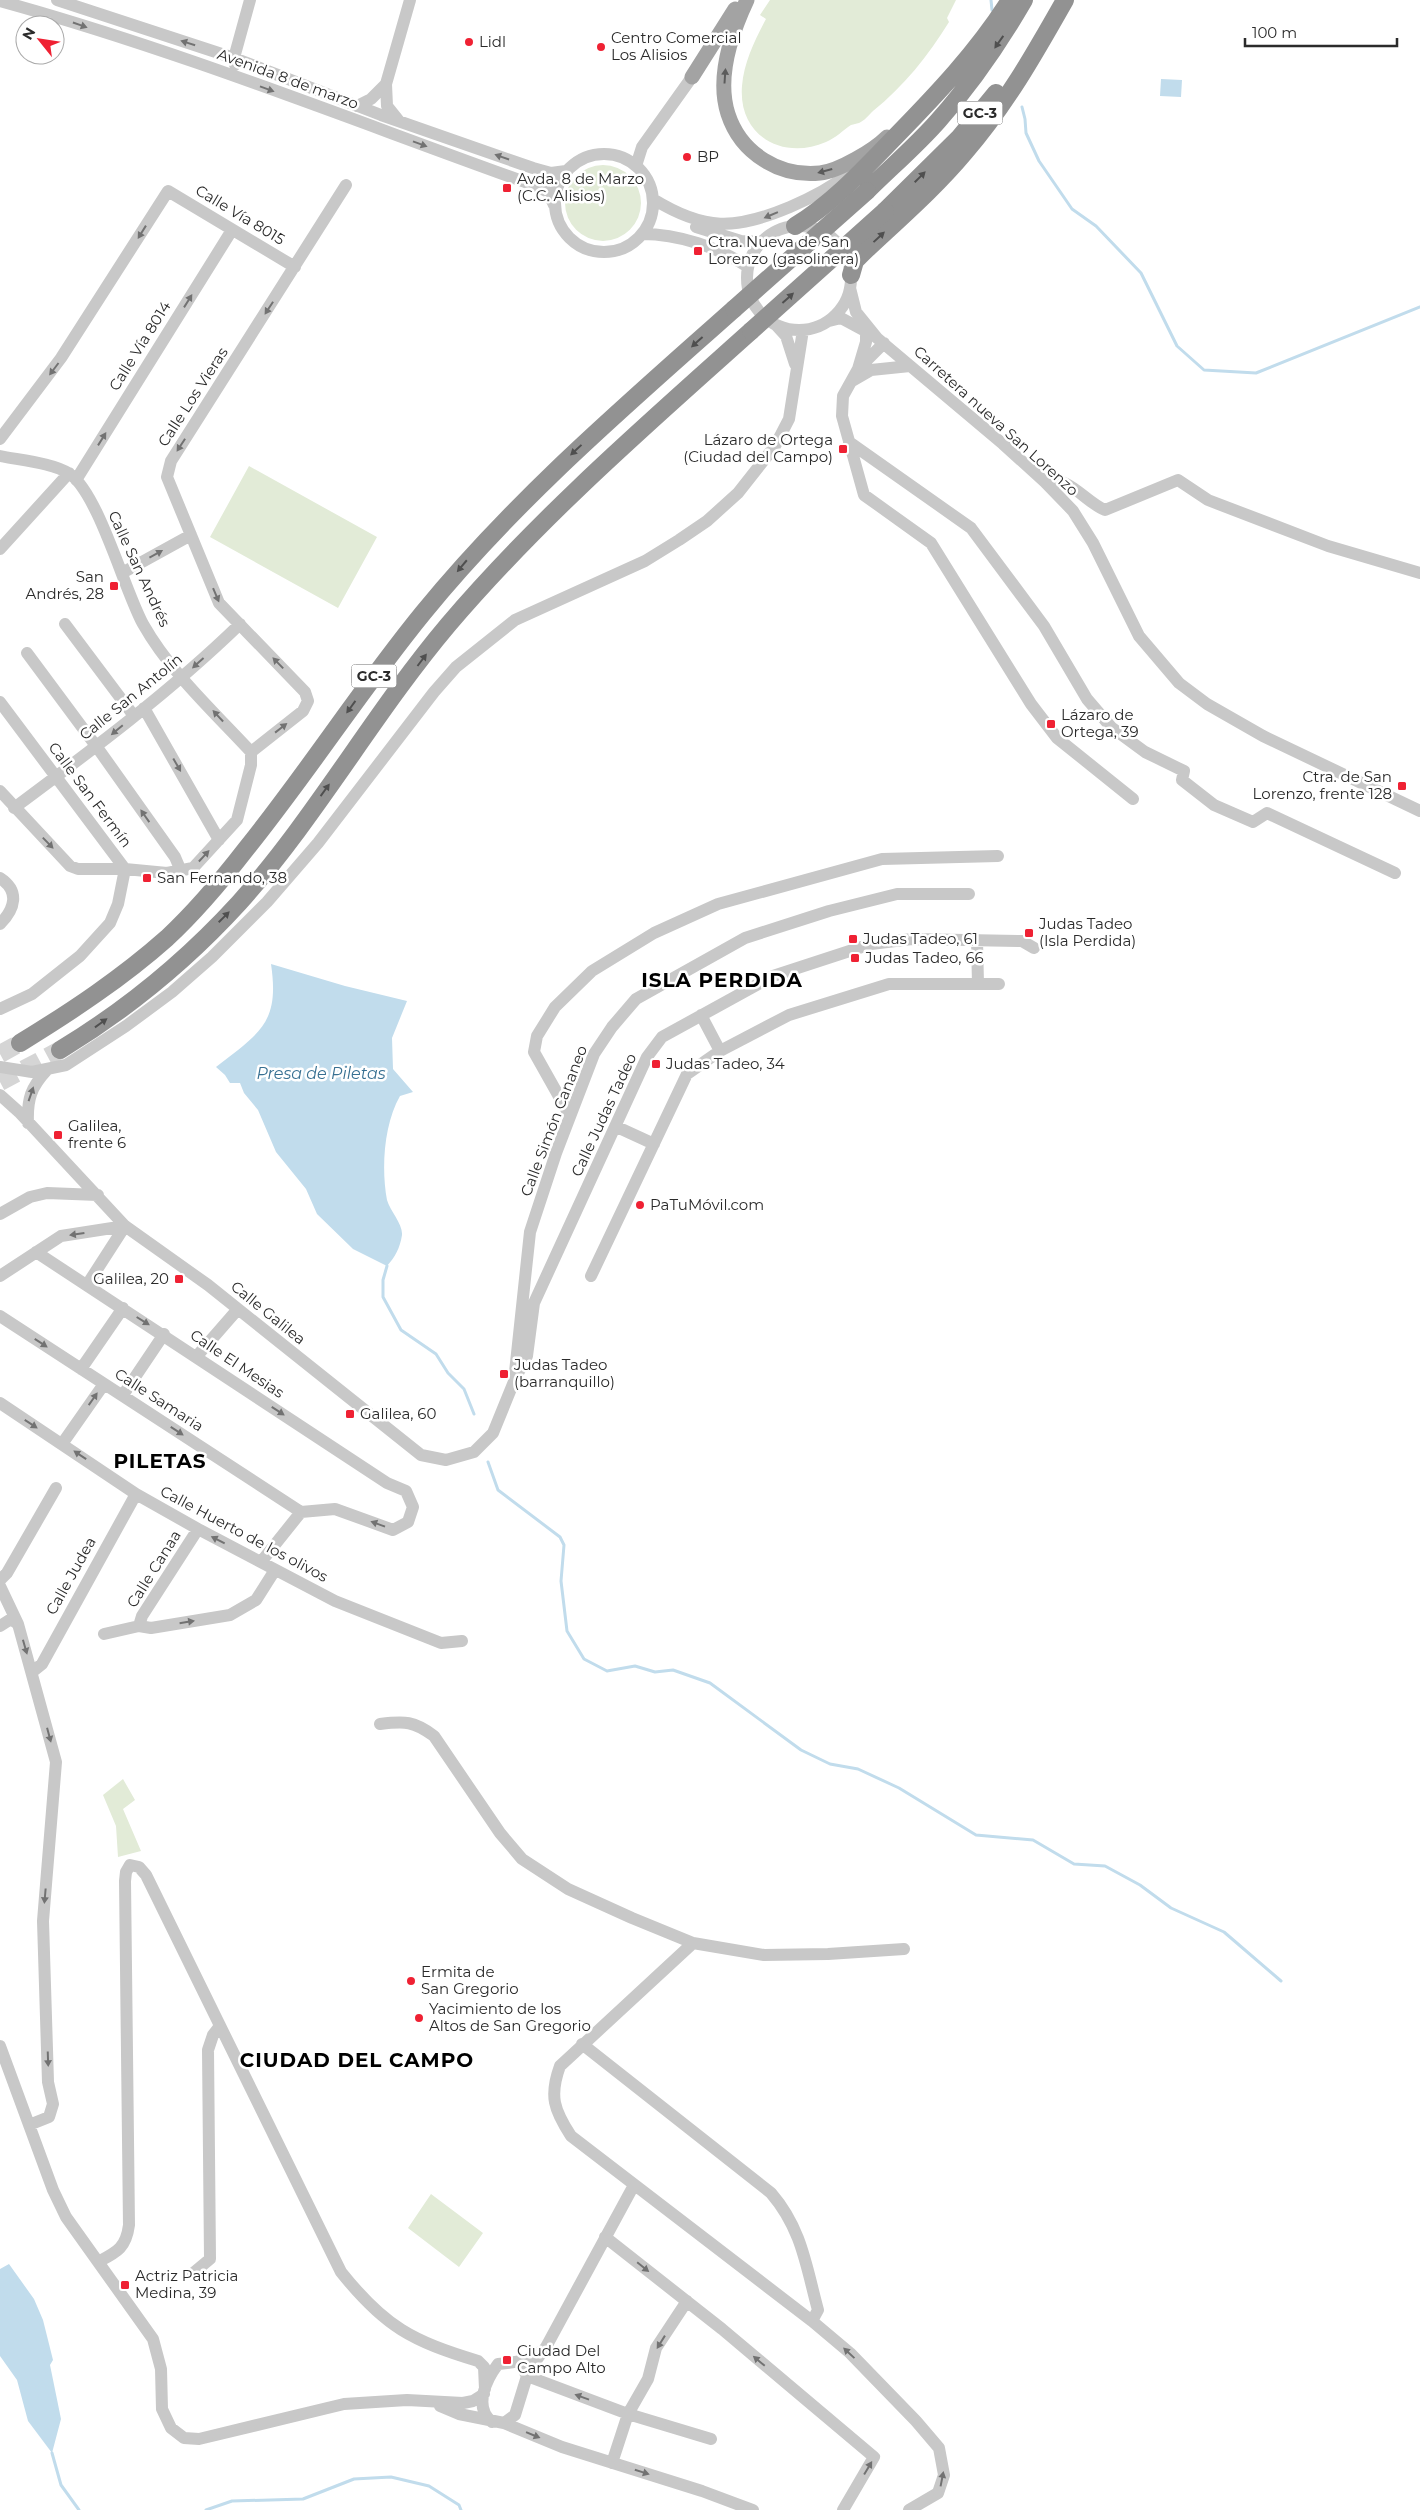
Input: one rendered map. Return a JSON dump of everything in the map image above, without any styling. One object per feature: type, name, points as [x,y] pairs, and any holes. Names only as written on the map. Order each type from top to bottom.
[{"type":"highway","points":[[796,226],[823,207],[939,92],[1010,0]]},
{"type":"highway","name":"GC-3","points":[[20,1043],[114,981],[168,937],[217,885],[266,824],[422,613],[476,550],[537,487],[867,191],[937,122],[968,84],[1002,37],[1024,0]]},
{"type":"highway","name":"GC-3","points":[[60,1050],[86,1034],[144,991],[187,955],[239,902],[291,838],[446,628],[500,565],[559,504],[886,211],[959,138],[990,101],[1024,54],[1056,0]]},
{"type":"highway","points":[[851,282],[855,261],[965,153],[1028,65],[1065,0]]},
{"type":"main road","points":[[692,77],[741,0]]},
{"type":"main road","points":[[747,0],[731,37],[726,63],[725,98],[734,127],[740,138],[758,157],[772,166],[796,172],[822,173],[858,158],[883,141],[914,110],[939,92]]},
{"type":"street","name":"Avenida 8 de marzo","points":[[57,0],[234,58],[381,115],[533,168],[551,172],[566,171]]},
{"type":"street","points":[[236,77],[234,58],[250,0]]},
{"type":"street","points":[[399,121],[387,106],[386,84],[410,0]]},
{"type":"street","name":"Avenida 8 de marzo","points":[[0,2],[65,20],[236,77],[536,186],[548,192],[554,204]]},
{"type":"street","points":[[636,166],[642,147],[692,77]]},
{"type":"street","points":[[357,106],[370,99],[386,84]]},
{"type":"street","points":[[653,201],[685,216],[711,223],[735,225],[762,219],[800,203],[838,182],[860,165],[883,141]]},
{"type":"street","points":[[622,157],[642,147]]},
{"type":"street","points":[[607,154],[622,157],[636,166],[650,187],[653,201],[650,220],[642,234],[629,245],[613,251],[596,252],[580,246],[566,236],[558,221],[554,204],[559,181],[566,171],[578,161],[592,155],[607,154]]},
{"type":"street","name":"Calle Los Vieras","points":[[251,752],[303,711],[308,701],[305,692],[219,602],[167,476],[171,461],[346,185]]},
{"type":"street","name":"Calle Vía 8015","points":[[0,439],[61,358],[168,191],[295,267]]},
{"type":"street","points":[[653,201],[666,215],[683,223],[742,241],[762,242]]},
{"type":"street","points":[[776,325],[789,329],[803,330],[816,328],[829,321],[846,301],[851,282],[848,259],[840,245],[827,234],[812,227],[796,226],[783,228],[762,242],[753,253],[748,267],[747,284],[752,300],[762,315],[776,325],[786,336],[796,370]]},
{"type":"street","name":"Calle Vía 8014","points":[[0,549],[73,477],[232,230]]},
{"type":"street","points":[[642,234],[664,234],[731,256],[748,267]]},
{"type":"street","name":"Carretera nueva San Lorenzo","points":[[851,282],[856,312],[876,338]]},
{"type":"street","name":"Carretera nueva San Lorenzo","points":[[829,321],[841,318],[876,338],[1045,482],[1073,511],[1093,543],[1139,636],[1179,683],[1207,704],[1263,736],[1420,811]]},
{"type":"street","points":[[1,1067],[32,1072],[66,1065],[126,1026],[172,992],[224,946],[267,902],[318,843],[434,692],[456,667],[515,620],[645,561],[707,520],[738,493],[775,446],[789,419],[803,330]]},
{"type":"street","points":[[855,375],[866,342],[876,338]]},
{"type":"street","points":[[876,338],[843,396],[842,416],[864,495],[931,543],[1031,704],[1057,738],[1133,799]]},
{"type":"street","points":[[855,375],[872,370],[910,366]]},
{"type":"street","points":[[849,442],[971,528],[1044,626],[1087,699],[1112,726],[1145,752],[1184,771],[1182,780],[1214,805],[1253,822],[1267,813],[1394,873]]},
{"type":"street","points":[[0,456],[56,468],[73,477]]},
{"type":"street","name":"Calle San Andrés","points":[[73,477],[93,506],[143,623],[182,677],[251,752]]},
{"type":"street","points":[[1045,482],[1054,479],[1064,482],[1105,510],[1178,480],[1218,504],[1328,546],[1420,573]]},
{"type":"street","points":[[122,573],[191,535]]},
{"type":"street","points":[[65,624],[139,712],[219,840]]},
{"type":"street","name":"Calle San Antolín","points":[[14,808],[97,747],[182,677],[240,624]]},
{"type":"street","points":[[27,653],[175,857],[181,871]]},
{"type":"street","name":"Calle San Fermín","points":[[0,702],[125,869],[118,904],[110,923],[80,956],[32,994],[0,1009]]},
{"type":"street","points":[[0,791],[70,866],[78,869],[125,869],[167,873],[181,871],[193,868],[236,820],[251,765],[251,752]]},
{"type":"street","points":[[570,1116],[534,1052],[537,1036],[555,1007],[592,971],[654,933],[718,904],[882,860],[910,857],[998,856]]},
{"type":"street","points":[[0,878],[9,884],[14,896],[13,907],[0,924]]},
{"type":"street","name":"Calle Simón Cananeo","points":[[515,1379],[530,1232],[570,1116],[594,1054],[612,1027],[636,999],[745,938],[829,911],[897,894],[969,894]]},
{"type":"street","name":"Calle Judas Tadeo","points":[[515,1379],[527,1356],[534,1303],[652,1050],[662,1037],[773,976],[871,944],[912,939],[1022,941],[1034,948]]},
{"type":"street","points":[[977,940],[978,984]]},
{"type":"street","points":[[591,1276],[687,1074],[720,1051],[790,1015],[889,984],[999,984]]},
{"type":"street","points":[[701,1015],[720,1051]]},
{"type":"street","points":[[28,1122],[29,1095],[34,1085],[47,1070]]},
{"type":"street","name":"Calle Galilea","points":[[0,1095],[98,1195],[125,1226],[238,1309],[421,1455],[446,1460],[474,1452],[493,1433],[515,1379]]},
{"type":"street","points":[[617,1126],[654,1144]]},
{"type":"street","points":[[0,1214],[30,1197],[47,1193],[98,1195]]},
{"type":"street","points":[[0,1276],[62,1236],[125,1226]]},
{"type":"street","points":[[87,1285],[125,1226]]},
{"type":"street","name":"Calle El Mesias","points":[[36,1252],[164,1334],[387,1483],[406,1491],[413,1507],[408,1522],[393,1530],[335,1509],[301,1512]]},
{"type":"street","points":[[81,1369],[123,1308]]},
{"type":"street","points":[[196,1356],[238,1309]]},
{"type":"street","name":"Calle Samaria","points":[[0,1316],[301,1512]]},
{"type":"street","points":[[123,1396],[164,1334]]},
{"type":"street","points":[[62,1444],[104,1384]]},
{"type":"street","name":"Calle Huerto de los olivos","points":[[0,1403],[136,1494],[198,1530],[335,1601],[441,1643],[462,1641]]},
{"type":"street","points":[[0,1580],[7,1573],[56,1488]]},
{"type":"street","name":"Calle Judea","points":[[32,1672],[42,1664],[136,1494]]},
{"type":"street","points":[[262,1562],[301,1512]]},
{"type":"street","name":"Calle Canaa","points":[[139,1626],[142,1616],[198,1530]]},
{"type":"street","points":[[104,1634],[139,1626],[151,1628],[230,1615],[256,1600],[275,1570]]},
{"type":"street","points":[[0,1586],[18,1624],[56,1762],[43,1921],[48,2082],[53,2104],[48,2117],[29,2125]]},
{"type":"street","points":[[0,1626],[11,1619],[18,1624]]},
{"type":"street","points":[[380,1724],[405,1721],[421,1727],[434,1736],[500,1833],[522,1859],[543,1875],[632,1918],[694,1943],[764,1955],[828,1954],[904,1949]]},
{"type":"street","points":[[98,2262],[117,2251],[127,2240],[129,2225],[125,1881],[126,1872],[130,1865],[139,1867],[146,1875],[341,2272],[377,2313],[398,2329],[418,2340],[478,2361],[484,2367],[482,2405],[484,2416],[562,2447],[702,2491],[753,2510]]},
{"type":"street","points":[[694,1943],[560,2066],[554,2083],[554,2101],[559,2118],[571,2136],[850,2353],[916,2421],[939,2448],[944,2475],[938,2493],[909,2510]]},
{"type":"street","points":[[192,2274],[210,2259],[208,2050],[213,2035],[220,2026]]},
{"type":"street","points":[[582,2044],[772,2193],[787,2211],[798,2232],[818,2310],[812,2322]]},
{"type":"street","points":[[0,2046],[53,2190],[66,2217],[153,2338],[161,2369],[162,2409],[171,2428],[184,2438],[199,2439],[344,2404],[391,2400],[434,2403],[473,2401],[484,2392],[492,2372],[498,2364],[532,2358],[546,2347]]},
{"type":"street","points":[[434,2403],[459,2414],[498,2422],[515,2415],[527,2375],[546,2347],[634,2185]]},
{"type":"street","points":[[605,2237],[687,2301],[874,2457],[843,2510]]},
{"type":"street","points":[[612,2463],[628,2414],[648,2379],[656,2348],[687,2301]]},
{"type":"street","points":[[461,2356],[494,2358],[522,2368],[527,2375],[628,2414],[711,2439]]},
{"type":"green space","points":[[770,0],[956,0],[947,18],[949,22],[933,47],[905,81],[863,121],[851,125],[826,142],[810,147],[794,148],[779,146],[766,140],[755,131],[747,119],[743,104],[742,86],[745,68],[754,43],[766,19],[760,15]]},
{"type":"green space","points":[[603,165],[618,168],[630,176],[638,188],[641,203],[638,218],[630,230],[618,238],[603,241],[588,238],[576,230],[568,218],[565,203],[568,188],[576,176],[588,168]]},
{"type":"green space","points":[[249,466],[377,537],[338,608],[210,537]]},
{"type":"green space","points":[[123,1779],[135,1800],[123,1809],[141,1851],[118,1857],[116,1826],[103,1795]]},
{"type":"green space","points":[[431,2194],[483,2233],[459,2267],[408,2228]]},
{"type":"water","points":[[1161,79],[1182,80],[1181,97],[1160,96]]},
{"type":"water","name":"Presa de Piletas","points":[[271,964],[345,986],[407,1001],[392,1038],[393,1069],[413,1092],[400,1096],[390,1120],[385,1146],[384,1174],[387,1200],[402,1231],[397,1252],[387,1266],[353,1249],[317,1214],[306,1189],[276,1152],[258,1110],[244,1093],[240,1083],[230,1083],[225,1075],[216,1067],[255,1035],[269,1014],[273,984]]},
{"type":"water","points":[[9,2264],[34,2299],[43,2320],[53,2360],[50,2365],[61,2419],[52,2453],[28,2421],[17,2380],[0,2356],[0,2269]]},
{"type":"waterway","points":[[991,0],[992,10]]},
{"type":"waterway","points":[[1022,107],[1026,133],[1039,161],[1072,209],[1096,226],[1141,273],[1177,346],[1204,370],[1256,373],[1420,307]]},
{"type":"waterway","points":[[387,1266],[383,1280],[383,1297],[401,1330],[436,1354],[448,1373],[464,1389],[474,1414]]},
{"type":"waterway","points":[[488,1462],[498,1490],[560,1537],[564,1545],[561,1581],[567,1631],[584,1659],[607,1671],[635,1666],[655,1672],[673,1670],[710,1683],[801,1750],[830,1764],[858,1769],[899,1788],[976,1835],[1033,1840],[1074,1864],[1105,1866],[1140,1885],[1171,1908],[1224,1932],[1281,1981]]},
{"type":"waterway","points":[[52,2453],[61,2485],[79,2510]]},
{"type":"waterway","points":[[206,2510],[232,2501],[303,2499],[354,2479],[391,2477],[429,2486],[459,2505],[461,2510]]},
{"type":"tunnel","points":[[0,1054],[20,1043]]},
{"type":"tunnel","points":[[0,1082],[60,1050]]},
{"type":"place","name":"Lidl","points":[[469,42]]},
{"type":"place","name":"Centro Comercial Los Alisios","points":[[601,47]]},
{"type":"place","name":"BP","points":[[687,157]]},
{"type":"place","name":"Avda. 8 de Marzo (C.C. Alisios)","points":[[507,188]]},
{"type":"place","name":"Ctra. Nueva de San Lorenzo (gasolinera)","points":[[698,251]]},
{"type":"place","name":"Lázaro de Ortega (Ciudad del Campo)","points":[[843,449]]},
{"type":"place","name":"San Andrés, 28","points":[[114,586]]},
{"type":"place","name":"Lázaro de Ortega, 39","points":[[1051,724]]},
{"type":"place","name":"Ctra. de San Lorenzo, frente 128","points":[[1402,786]]},
{"type":"place","name":"San Fernando, 38","points":[[147,878]]},
{"type":"place","name":"Judas Tadeo (Isla Perdida)","points":[[1029,933]]},
{"type":"place","name":"Judas Tadeo, 61","points":[[853,939]]},
{"type":"place","name":"Judas Tadeo, 66","points":[[855,958]]},
{"type":"place","name":"Judas Tadeo, 34","points":[[656,1064]]},
{"type":"place","name":"Galilea, frente 6","points":[[58,1135]]},
{"type":"place","name":"PaTuMóvil.com","points":[[640,1205]]},
{"type":"place","name":"Galilea, 20","points":[[179,1279]]},
{"type":"place","name":"Judas Tadeo (barranquillo)","points":[[504,1374]]},
{"type":"place","name":"Galilea, 60","points":[[350,1414]]},
{"type":"place","name":"Ermita de San Gregorio","points":[[411,1981]]},
{"type":"place","name":"Yacimiento de los Altos de San Gregorio","points":[[419,2018]]},
{"type":"place","name":"Actriz Patricia Medina, 39","points":[[125,2285]]},
{"type":"place","name":"Ciudad Del Campo Alto","points":[[507,2360]]},
{"type":"district","name":"ISLA PERDIDA","points":[[722,980]]},
{"type":"district","name":"PILETAS","points":[[160,1461]]},
{"type":"district","name":"CIUDAD DEL CAMPO","points":[[357,2060]]}]
